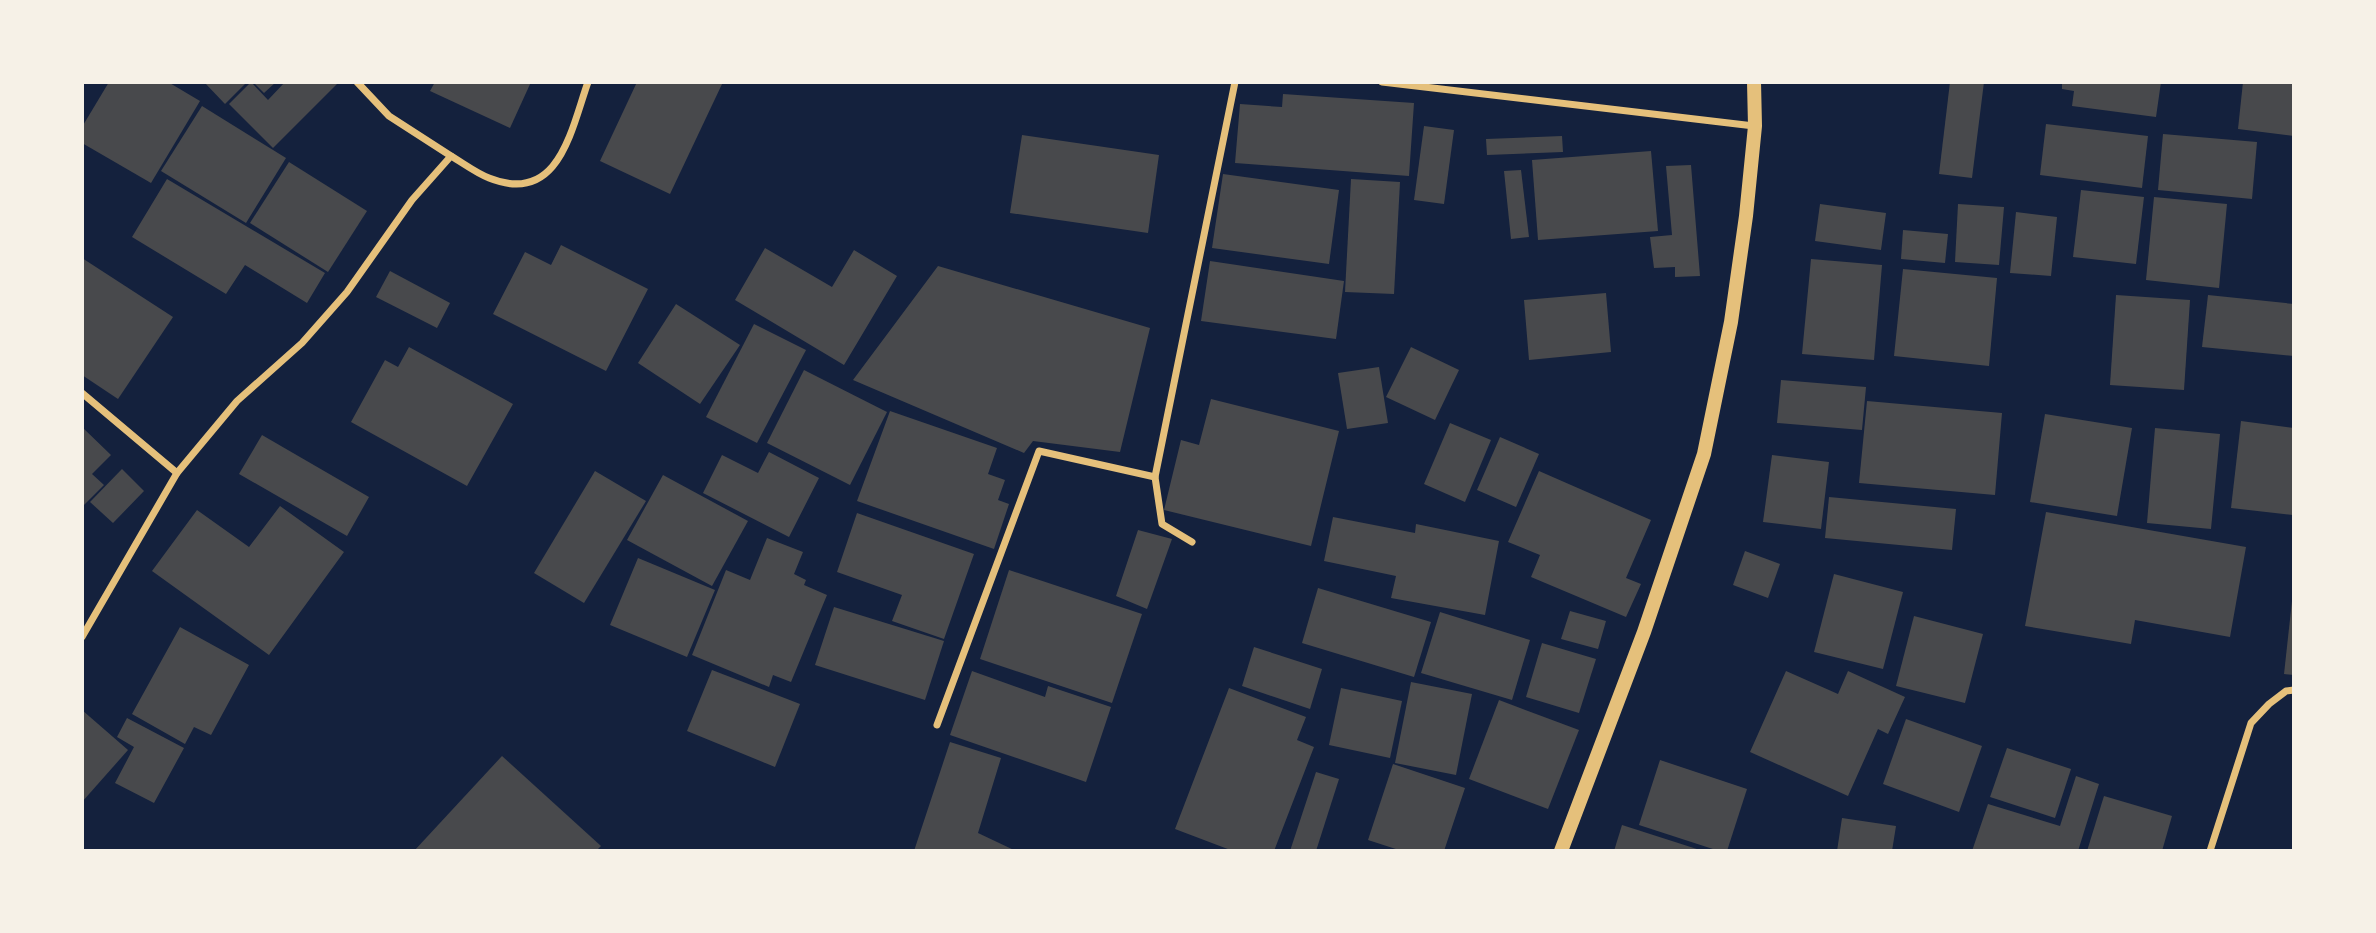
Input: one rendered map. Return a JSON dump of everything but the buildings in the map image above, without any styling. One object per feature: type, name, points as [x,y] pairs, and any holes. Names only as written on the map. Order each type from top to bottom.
[{"type":"main road","points":[[1561,851],[1644,632],[1704,454],[1731,322],[1746,216],[1755,126],[1754,82]]},
{"type":"street","points":[[358,82],[389,116],[489,178],[512,183],[534,181],[552,170],[563,151],[588,82]]},
{"type":"street","points":[[1192,542],[1162,524],[1156,477],[1235,82]]},
{"type":"street","points":[[1382,82],[1755,126]]},
{"type":"street","points":[[82,637],[177,473],[237,401],[302,343],[346,292],[412,200],[451,156]]},
{"type":"street","points":[[82,393],[177,473]]},
{"type":"street","points":[[937,725],[1039,451],[1156,477]]},
{"type":"street","points":[[2210,851],[2252,723],[2269,704],[2286,691],[2294,690]]}]
